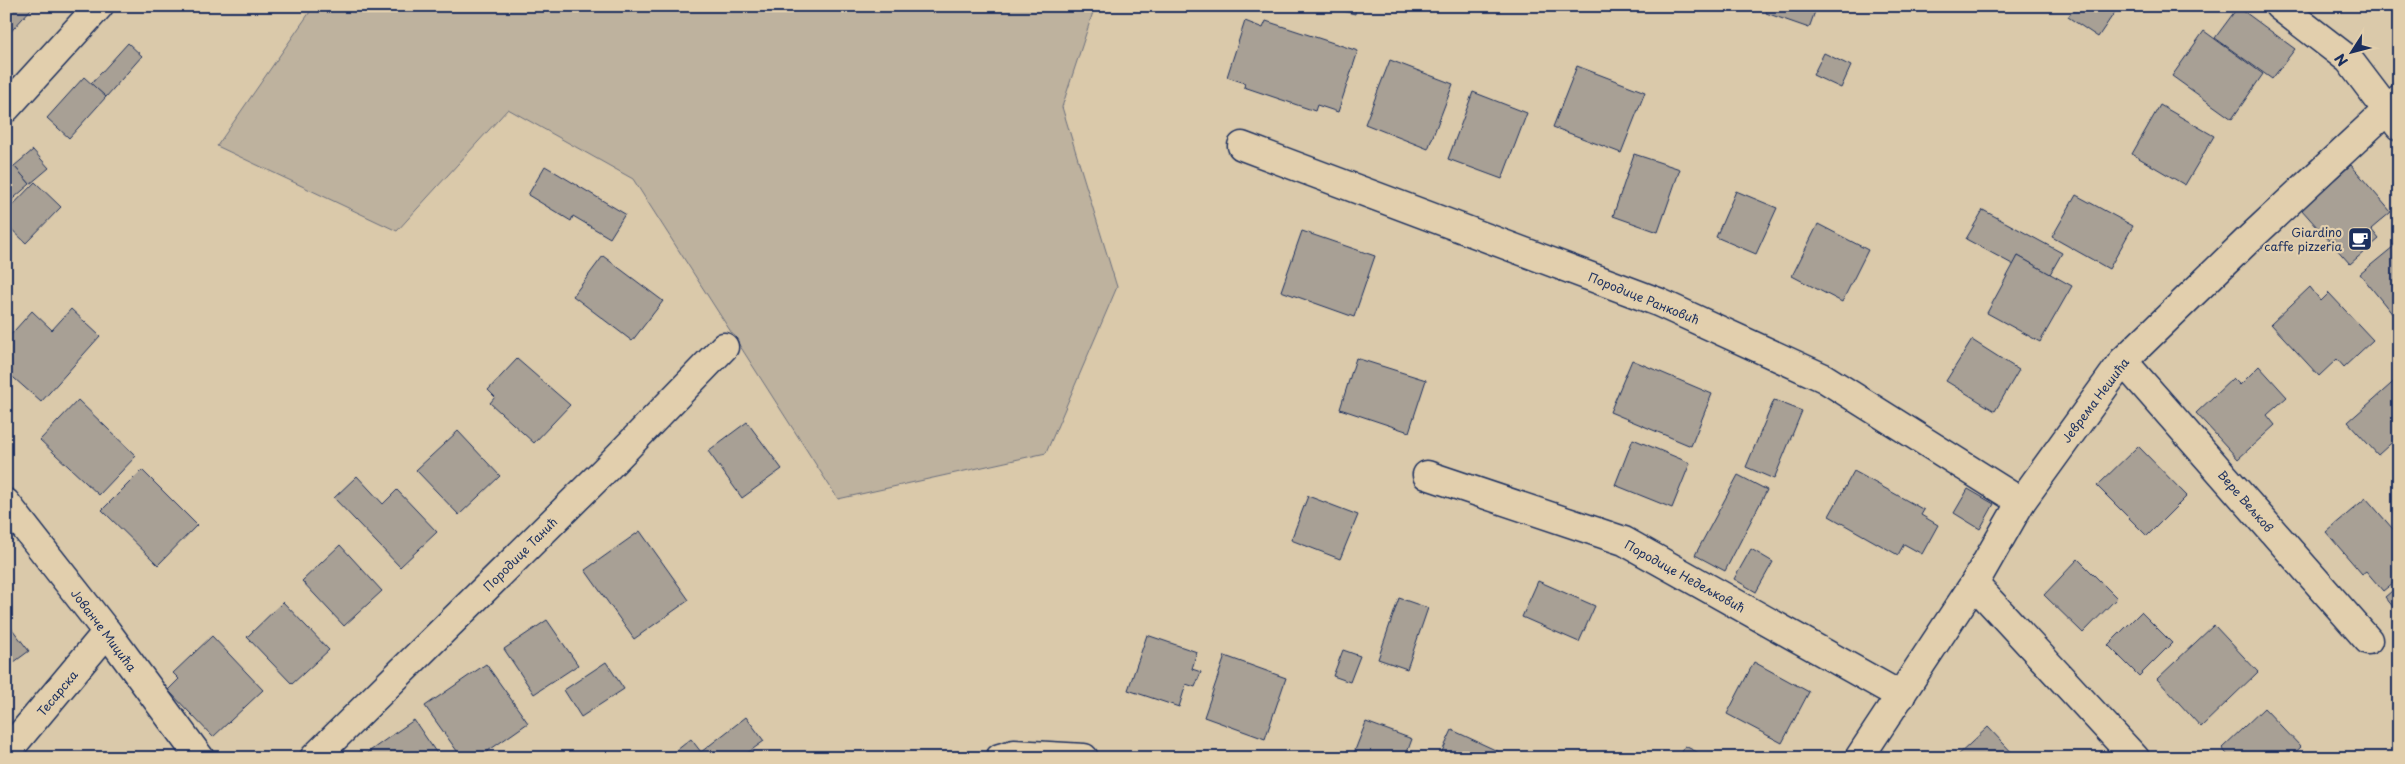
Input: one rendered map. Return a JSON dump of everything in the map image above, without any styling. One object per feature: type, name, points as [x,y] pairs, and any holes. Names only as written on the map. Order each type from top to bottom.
[{"type":"street","points":[[6,108],[99,6]]},
{"type":"street","points":[[2279,6],[2349,60],[2394,112]]},
{"type":"street","name":"Јеврема Нешића","points":[[1860,758],[1974,584],[2021,502],[2123,361],[2394,112]]},
{"type":"street","name":"Породице Ранковић","points":[[1242,146],[1658,302],[1824,378],[2021,502]]},
{"type":"street","name":"Породице Танић","points":[[314,758],[605,470],[724,347]]},
{"type":"street","name":"Вере Вељков","points":[[2123,361],[2368,640]]},
{"type":"street","name":"Породице Недељковић","points":[[1427,475],[1624,541],[1902,696]]},
{"type":"street","name":"Јованче Мицића","points":[[6,503],[107,632],[200,758]]},
{"type":"street","points":[[1974,584],[2135,758]]},
{"type":"street","name":"Тесарска","points":[[6,753],[107,632]]},
{"type":"street","points":[[1000,758],[1014,754],[1084,758]]},
{"type":"shaded area","points":[[314,6],[1095,6],[1062,107],[1117,287],[1046,453],[838,499],[633,179],[508,109],[397,231],[217,146]]},
{"type":"building","points":[[6,6],[28,6],[31,9],[6,37]]},
{"type":"building","points":[[1324,6],[1363,6],[1363,8],[1356,7],[1355,14]]},
{"type":"building","points":[[1768,6],[1817,6],[1809,28],[1766,13]]},
{"type":"building","points":[[2070,6],[2119,6],[2098,37],[2068,17],[2074,9]]},
{"type":"building","points":[[2238,7],[2295,49],[2272,79],[2215,38]]},
{"type":"building","points":[[1245,21],[1263,28],[1266,21],[1358,51],[1338,112],[1317,105],[1315,111],[1244,87],[1245,83],[1227,77]]},
{"type":"building","points":[[2204,31],[2263,74],[2232,119],[2172,76]]},
{"type":"building","points":[[128,43],[142,56],[106,97],[91,84]]},
{"type":"building","points":[[1824,53],[1851,66],[1841,88],[1813,75]]},
{"type":"building","points":[[1390,60],[1453,84],[1428,149],[1365,124]]},
{"type":"building","points":[[1577,66],[1645,92],[1621,153],[1553,127]]},
{"type":"building","points":[[84,77],[106,97],[69,138],[47,118]]},
{"type":"building","points":[[1473,92],[1527,113],[1502,179],[1448,159]]},
{"type":"building","points":[[2160,105],[2214,136],[2185,185],[2132,154]]},
{"type":"building","points":[[33,150],[49,168],[30,184],[14,166]]},
{"type":"building","points":[[1634,154],[1680,169],[1658,232],[1613,216]]},
{"type":"building","points":[[2351,165],[2391,212],[2371,229],[2379,239],[2350,264],[2301,209]]},
{"type":"building","points":[[14,166],[30,184],[7,204],[6,171],[8,172]]},
{"type":"building","points":[[545,166],[625,214],[610,238],[573,216],[571,221],[528,195]]},
{"type":"building","points":[[35,182],[61,207],[26,243],[6,224],[6,212]]},
{"type":"building","points":[[1736,191],[1777,208],[1756,254],[1716,237]]},
{"type":"building","points":[[2076,195],[2133,226],[2109,269],[2052,237]]},
{"type":"building","points":[[1983,210],[2062,253],[2050,274],[2018,256],[2014,265],[1966,239]]},
{"type":"building","points":[[1818,224],[1868,250],[1842,302],[1792,276]]},
{"type":"building","points":[[1302,231],[1375,256],[1354,317],[1281,291]]},
{"type":"building","points":[[2399,242],[2399,311],[2394,316],[2360,274]]},
{"type":"building","points":[[603,256],[663,301],[632,341],[573,296]]},
{"type":"building","points":[[2018,256],[2072,286],[2040,342],[1987,313]]},
{"type":"building","points":[[2310,287],[2321,301],[2329,293],[2373,340],[2344,367],[2337,359],[2319,376],[2271,324]]},
{"type":"building","points":[[71,309],[100,336],[41,402],[6,371],[6,340],[32,311],[52,330]]},
{"type":"building","points":[[1972,340],[2019,370],[1995,411],[1946,381]]},
{"type":"building","points":[[1356,358],[1426,380],[1409,432],[1340,409]]},
{"type":"building","points":[[517,359],[570,405],[534,443],[490,403],[495,397],[488,390]]},
{"type":"building","points":[[1632,360],[1712,394],[1691,446],[1610,412]]},
{"type":"building","points":[[2259,366],[2287,397],[2267,415],[2275,425],[2238,459],[2196,413],[2233,378],[2240,385]]},
{"type":"building","points":[[2399,377],[2399,436],[2378,455],[2348,422]]},
{"type":"building","points":[[78,400],[136,456],[99,495],[40,440]]},
{"type":"building","points":[[1774,400],[1802,411],[1774,479],[1746,467]]},
{"type":"building","points":[[747,422],[782,469],[742,498],[708,451]]},
{"type":"building","points":[[458,431],[500,476],[459,515],[416,470]]},
{"type":"building","points":[[1633,439],[1690,463],[1672,508],[1615,485]]},
{"type":"building","points":[[2138,446],[2187,496],[2147,536],[2097,486]]},
{"type":"building","points":[[142,470],[197,525],[158,565],[102,510]]},
{"type":"building","points":[[1854,471],[1924,510],[1921,515],[1938,525],[1922,554],[1904,544],[1898,555],[1829,516]]},
{"type":"building","points":[[1738,475],[1767,490],[1725,571],[1695,555]]},
{"type":"building","points":[[357,476],[383,504],[397,490],[437,532],[400,567],[334,498]]},
{"type":"building","points":[[1968,489],[1994,504],[1980,529],[1954,513]]},
{"type":"building","points":[[1308,496],[1358,515],[1340,559],[1291,540]]},
{"type":"building","points":[[2366,498],[2399,536],[2399,578],[2383,591],[2366,571],[2362,574],[2326,532]]},
{"type":"building","points":[[640,531],[689,600],[634,639],[585,570]]},
{"type":"building","points":[[340,545],[382,591],[344,626],[302,581]]},
{"type":"building","points":[[1751,549],[1773,562],[1756,592],[1734,579]]},
{"type":"building","points":[[2078,559],[2117,598],[2083,633],[2044,595]]},
{"type":"building","points":[[1538,581],[1595,606],[1579,642],[1522,617]]},
{"type":"building","points":[[2399,585],[2399,614],[2385,597]]},
{"type":"building","points":[[1399,598],[1428,608],[1407,669],[1378,659]]},
{"type":"building","points":[[283,602],[329,650],[292,684],[247,637]]},
{"type":"building","points":[[2141,612],[2172,643],[2139,676],[2108,645]]},
{"type":"building","points":[[547,620],[578,665],[534,694],[504,649]]},
{"type":"building","points":[[6,621],[29,651],[6,668]]},
{"type":"building","points":[[2214,625],[2258,672],[2201,727],[2157,679]]},
{"type":"building","points":[[1147,635],[1197,652],[1192,669],[1201,672],[1195,687],[1186,684],[1179,707],[1128,690]]},
{"type":"building","points":[[212,636],[263,690],[213,737],[168,690],[179,679],[173,673]]},
{"type":"building","points":[[1343,650],[1360,656],[1350,682],[1333,676]]},
{"type":"building","points":[[1225,656],[1286,678],[1265,739],[1204,717]]},
{"type":"building","points":[[606,662],[624,689],[581,717],[564,690]]},
{"type":"building","points":[[1754,662],[1809,692],[1782,743],[1727,714]]},
{"type":"building","points":[[486,664],[528,723],[478,758],[462,758],[425,706]]},
{"type":"building","points":[[2264,708],[2301,747],[2289,758],[2230,758],[2222,748]]},
{"type":"building","points":[[746,717],[764,741],[746,754],[748,758],[667,758],[691,739],[701,752]]},
{"type":"building","points":[[414,720],[440,758],[360,758],[395,733]]},
{"type":"building","points":[[1366,722],[1412,739],[1405,758],[1352,758]]},
{"type":"building","points":[[1988,727],[2017,758],[1955,758]]},
{"type":"building","points":[[1452,730],[1506,755],[1505,758],[1439,758]]},
{"type":"building","points":[[1685,746],[1709,758],[1679,758]]},
{"type":"place","name":"Giardino caffe pizzeria","points":[[2360,239]]}]
